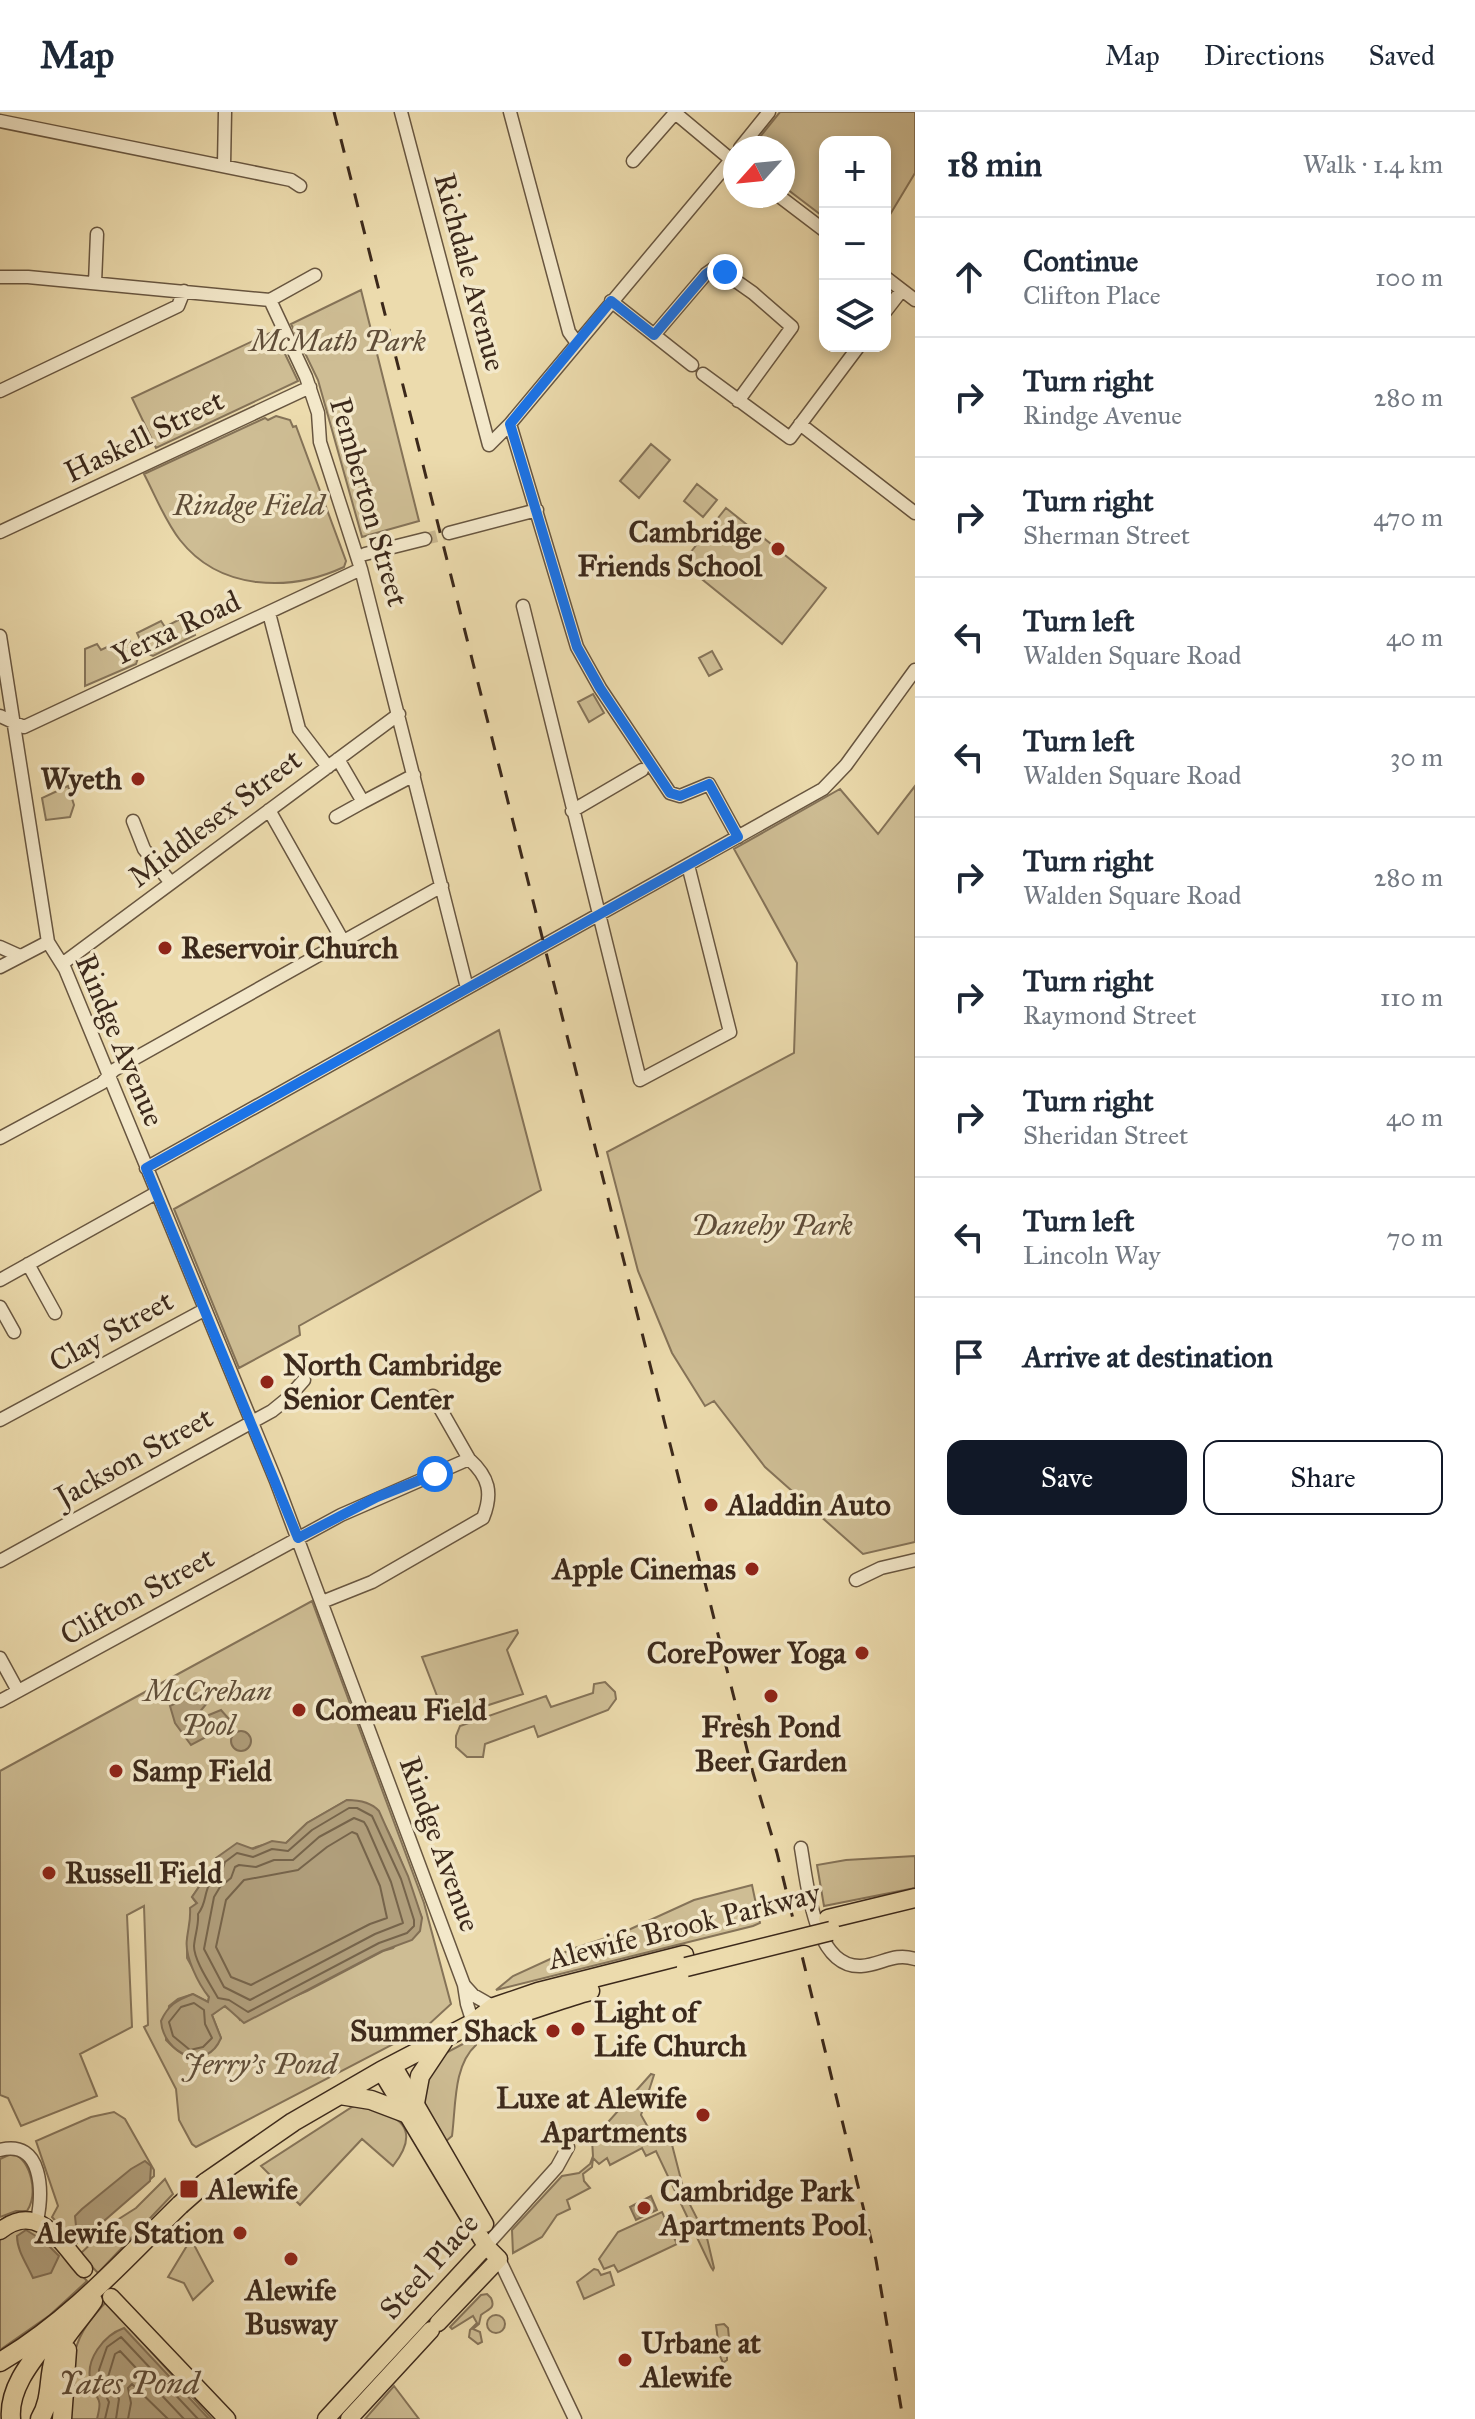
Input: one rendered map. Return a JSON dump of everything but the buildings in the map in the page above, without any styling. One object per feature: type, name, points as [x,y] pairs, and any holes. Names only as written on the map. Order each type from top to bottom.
[{"type":"highway","name":"Alewife Brook Parkway","points":[[0,2362],[108,2290],[180,2205],[256,2145],[387,2068],[473,2023],[494,2007],[546,1990],[685,1961],[830,1925],[915,1898]]},
{"type":"highway","name":"Alewife Brook Parkway","points":[[830,1925],[915,1911]]},
{"type":"highway","name":"Alewife Brook Parkway","points":[[473,2023],[496,2021],[685,1961]]},
{"type":"highway","points":[[340,2095],[412,2109],[421,2072],[445,2038]]},
{"type":"highway","name":"Alewife Brook Parkway","points":[[40,2419],[50,2396],[56,2355],[76,2314]]},
{"type":"highway","points":[[11,2419],[12,2402],[19,2383],[76,2314]]},
{"type":"highway","points":[[62,2419],[67,2352],[76,2314]]},
{"type":"main road","points":[[387,2068],[499,2259]]},
{"type":"main road","points":[[0,2231],[20,2220],[37,2221],[50,2230],[84,2269]]},
{"type":"main road","name":"Steel Place","points":[[326,2419],[489,2242]]},
{"type":"main road","name":"Steel Place","points":[[349,2419],[499,2259]]},
{"type":"main road","points":[[108,2290],[227,2419]]},
{"type":"street","points":[[224,165],[225,112]]},
{"type":"street","name":"Richdale Avenue","points":[[401,112],[489,445],[510,424]]},
{"type":"street","points":[[510,112],[569,332],[577,343]]},
{"type":"street","points":[[633,161],[674,112],[723,150]]},
{"type":"street","points":[[750,136],[769,112]]},
{"type":"street","points":[[0,121],[224,165],[291,180],[300,186]]},
{"type":"street","points":[[723,172],[510,424],[577,647],[592,676],[670,793],[680,796],[709,784],[738,837]]},
{"type":"street","points":[[795,208],[819,226]]},
{"type":"street","points":[[95,283],[97,234]]},
{"type":"street","points":[[654,335],[706,274],[716,267],[791,324],[791,329],[738,401]]},
{"type":"street","points":[[0,277],[270,300],[315,275]]},
{"type":"street","points":[[889,280],[915,300]]},
{"type":"street","points":[[891,304],[902,290]]},
{"type":"street","points":[[0,391],[178,306],[184,291]]},
{"type":"street","name":"Pemberton Street","points":[[270,300],[310,387],[318,413],[324,458],[361,569],[467,988]]},
{"type":"street","points":[[611,301],[692,365]]},
{"type":"street","points":[[703,374],[790,438],[854,352]]},
{"type":"street","name":"Haskell Street","points":[[0,532],[310,387]]},
{"type":"street","points":[[800,424],[915,513]]},
{"type":"street","points":[[449,533],[537,510]]},
{"type":"street","points":[[365,554],[425,539]]},
{"type":"street","name":"Yerxa Road","points":[[6,719],[24,727],[361,569]]},
{"type":"street","points":[[523,606],[640,1080],[730,1032],[688,865]]},
{"type":"street","points":[[269,613],[299,729],[333,763],[363,802]]},
{"type":"street","name":"Rindge Avenue","points":[[0,636],[6,719],[48,942],[62,964],[109,1076],[298,1538],[464,1985],[473,2023]]},
{"type":"street","points":[[146,1168],[823,789],[833,781],[915,670]]},
{"type":"street","name":"Middlesex Street","points":[[62,964],[399,714]]},
{"type":"street","points":[[572,811],[642,770]]},
{"type":"street","points":[[336,817],[414,775]]},
{"type":"street","points":[[269,810],[343,941]]},
{"type":"street","points":[[133,821],[144,849],[171,883]]},
{"type":"street","points":[[0,1138],[102,1083],[114,1070],[442,886]]},
{"type":"street","points":[[0,967],[48,942]]},
{"type":"street","points":[[0,947],[20,956]]},
{"type":"street","points":[[0,1280],[156,1193]]},
{"type":"street","points":[[28,1264],[55,1313]]},
{"type":"street","points":[[0,1307],[14,1332]]},
{"type":"street","name":"Clay Street","points":[[0,1420],[204,1310]]},
{"type":"street","name":"Jackson Street","points":[[0,1561],[252,1422],[284,1402],[304,1380]]},
{"type":"street","points":[[322,1602],[372,1582],[483,1518],[489,1489],[433,1396]]},
{"type":"street","name":"Clifton Street","points":[[0,1701],[377,1497],[469,1459]]},
{"type":"street","points":[[856,1580],[881,1568],[915,1560]]},
{"type":"street","points":[[0,1658],[18,1691]]},
{"type":"street","points":[[801,1848],[816,1923],[834,1956],[848,1964],[861,1966],[893,1956],[915,1959]]},
{"type":"street","points":[[464,1985],[473,1995],[494,2007]]},
{"type":"street","points":[[0,2150],[14,2146],[30,2156],[41,2186],[37,2221]]},
{"type":"street","name":"Steel Place","points":[[489,2242],[557,2167],[568,2147]]},
{"type":"street","points":[[499,2259],[575,2419]]},
{"type":"green space","points":[[780,112],[915,112],[915,173],[891,213],[891,136],[819,136],[819,213],[795,195],[795,136],[761,136]]},
{"type":"green space","name":"McMath Park","points":[[361,290],[419,521],[362,537],[318,380],[291,324]]},
{"type":"green space","points":[[274,331],[298,381],[156,448],[132,398]]},
{"type":"green space","name":"Rindge Field","points":[[276,416],[290,420],[293,427],[296,426],[346,561],[344,567],[301,580],[279,583],[235,578],[196,557],[180,540],[144,474],[265,418],[268,420]]},
{"type":"green space","points":[[651,444],[670,460],[639,498],[620,481]]},
{"type":"green space","points":[[697,484],[717,500],[703,517],[684,501]]},
{"type":"green space","points":[[726,508],[826,588],[782,644],[682,563]]},
{"type":"green space","points":[[186,616],[195,635],[153,656],[146,653],[137,633],[161,621],[165,627]]},
{"type":"green space","points":[[128,637],[138,658],[136,664],[85,686],[85,649],[97,644],[101,650]]},
{"type":"green space","points":[[712,651],[722,669],[709,676],[699,658]]},
{"type":"green space","points":[[593,694],[604,713],[589,722],[578,702]]},
{"type":"green space","points":[[68,786],[74,805],[70,817],[46,820],[42,798]]},
{"type":"green space","name":"Danehy Park","points":[[915,786],[915,1542],[863,1554],[765,1467],[714,1401],[705,1406],[672,1353],[638,1271],[607,1152],[794,1053],[797,963],[734,849],[840,789],[878,834]]},
{"type":"green space","points":[[499,1030],[541,1190],[299,1326],[300,1335],[239,1368],[174,1209]]},
{"type":"green space","points":[[312,1601],[424,1903],[451,2004],[426,2027],[196,2147],[179,2120],[176,2089],[144,2027],[148,2025],[144,1906],[127,1915],[132,2027],[80,2054],[97,2096],[21,2126],[8,2098],[0,2095],[0,1771]],"holes":[[[347,1800],[366,1804],[383,1823],[399,1855],[422,1918],[393,1948],[307,1991],[240,2020],[224,2006],[212,2015],[221,2038],[200,2056],[182,2054],[166,2040],[169,2006],[193,1994],[208,2002],[209,1997],[187,1958],[187,1939],[197,1904],[192,1897],[210,1873],[230,1859],[253,1848],[285,1844],[307,1823]]]},
{"type":"green space","points":[[517,1630],[507,1650],[523,1694],[448,1718],[422,1657]]},
{"type":"green space","points":[[605,1682],[615,1692],[616,1699],[608,1710],[538,1737],[534,1726],[485,1744],[483,1757],[467,1757],[456,1747],[460,1726],[546,1696],[551,1707],[593,1693],[594,1684]]},
{"type":"green space","points":[[915,1856],[915,1888],[824,1906],[817,1865]]},
{"type":"green space","points":[[752,1885],[760,1923],[753,1926],[496,1990],[513,1976],[572,1949],[624,1932],[694,1900]]},
{"type":"green space","points":[[476,2037],[476,2045],[459,2075],[452,2136],[445,2142],[421,2091],[440,2056]]},
{"type":"green space","points":[[651,2074],[654,2075],[641,2115],[649,2129],[670,2137],[685,2195],[707,2238],[713,2270],[656,2151],[646,2156],[642,2148],[610,2165],[607,2158],[599,2164],[593,2158],[592,2167],[583,2174],[590,2188],[567,2200],[570,2209],[557,2215],[542,2237],[513,2253],[512,2230],[562,2176],[579,2173],[590,2164],[592,2140]]},
{"type":"green space","points":[[362,2104],[396,2118],[406,2133],[402,2153],[393,2166],[362,2139],[300,2205],[261,2166],[352,2107]]},
{"type":"green space","points":[[114,2112],[125,2119],[154,2170],[154,2176],[76,2244],[52,2217],[58,2206],[36,2141],[91,2117]]},
{"type":"green space","points":[[13,2153],[20,2157],[29,2171],[32,2196],[27,2211],[0,2217],[0,2159]]},
{"type":"green space","points":[[165,2179],[173,2194],[98,2273],[80,2254],[114,2222],[136,2208]]},
{"type":"green space","points":[[662,2212],[677,2244],[618,2272],[614,2265],[604,2269],[599,2259],[618,2232]]},
{"type":"green space","points":[[19,2226],[43,2231],[87,2281],[50,2315],[0,2350],[0,2239]]},
{"type":"green space","points":[[191,2239],[213,2281],[193,2300],[184,2283],[168,2277]]},
{"type":"green space","points":[[594,2269],[601,2275],[610,2272],[614,2285],[584,2299],[577,2282]]},
{"type":"green space","points":[[487,2294],[492,2307],[481,2315],[479,2324],[473,2329],[480,2332],[482,2342],[478,2344],[469,2337],[470,2330],[477,2323],[473,2316],[452,2329],[450,2327],[481,2295]]},
{"type":"green space","name":"Yates Pond","points":[[106,2302],[212,2419],[71,2419],[75,2351],[87,2325]]},
{"type":"green space","points":[[496,2315],[505,2324],[496,2333],[487,2324]]},
{"type":"green space","points":[[724,2324],[728,2328],[730,2348],[723,2363],[716,2325]]},
{"type":"green space","points":[[394,2386],[419,2419],[365,2419]]},
{"type":"water","name":"McCrehan Pool","points":[[195,1693],[204,1695],[207,1703],[198,1714],[199,1719],[221,1710],[229,1719],[223,1728],[191,1745],[175,1723],[170,1706]]},
{"type":"water","points":[[241,1731],[248,1734],[251,1741],[248,1748],[241,1751],[234,1748],[231,1741],[234,1734]]},
{"type":"water","name":"Jerry's Pond","points":[[347,1800],[364,1802],[379,1811],[408,1876],[422,1918],[420,1931],[412,1940],[382,1951],[244,2023],[225,2006],[212,2015],[221,2038],[214,2049],[196,2057],[177,2050],[164,2032],[161,2021],[164,2015],[187,1996],[193,1994],[208,2002],[209,1997],[193,1970],[187,1946],[190,1908],[197,1903],[192,1897],[203,1881],[204,1873],[216,1869],[216,1858],[237,1843],[253,1849],[272,1841],[286,1843],[307,1823]]},
{"type":"water","points":[[145,2161],[151,2166],[150,2181],[97,2227],[81,2231],[76,2226],[75,2216]]},
{"type":"water","name":"Cambridge Park Apartments Pool","points":[[651,2196],[657,2210],[636,2220],[630,2207]]},
{"type":"water","points":[[26,2230],[44,2241],[59,2256],[51,2273],[33,2278],[17,2242],[17,2236]]},
{"type":"water","name":"Yates Pond","points":[[124,2328],[209,2419],[97,2419],[99,2402],[91,2383],[90,2366],[103,2342]]},
{"type":"tunnel","points":[[425,539],[449,533]]},
{"type":"railway","points":[[334,112],[753,1773],[777,1853],[876,2260],[903,2419]]},
{"type":"place","name":"Cambridge Friends School","points":[[778,549]]},
{"type":"place","name":"Wyeth","points":[[138,779]]},
{"type":"place","name":"Reservoir Church","points":[[165,948]]},
{"type":"place","name":"North Cambridge Senior Center","points":[[267,1382]]},
{"type":"place","name":"Aladdin Auto","points":[[711,1505]]},
{"type":"place","name":"Apple Cinemas","points":[[752,1569]]},
{"type":"place","name":"CorePower Yoga","points":[[862,1653]]},
{"type":"place","name":"Fresh Pond Beer Garden","points":[[771,1696]]},
{"type":"place","name":"Comeau Field","points":[[299,1710]]},
{"type":"place","name":"Samp Field","points":[[116,1771]]},
{"type":"place","name":"Russell Field","points":[[49,1873]]},
{"type":"place","name":"Light of Life Church","points":[[578,2029]]},
{"type":"place","name":"Summer Shack","points":[[553,2031]]},
{"type":"place","name":"Luxe at Alewife Apartments","points":[[703,2115]]},
{"type":"place","name":"Alewife","points":[[189,2189]]},
{"type":"place","name":"Cambridge Park Apartments Pool","points":[[644,2208]]},
{"type":"place","name":"Alewife Station","points":[[240,2233]]},
{"type":"place","name":"Alewife Busway","points":[[291,2259]]},
{"type":"place","name":"Urbane at Alewife","points":[[625,2360]]},
{"type":"route","points":[[435,1474],[377,1497],[298,1538],[146,1168],[738,837],[709,784],[680,796],[670,793],[585,664],[577,647],[510,424],[611,301],[654,335],[706,274],[716,267],[725,272]]}]
